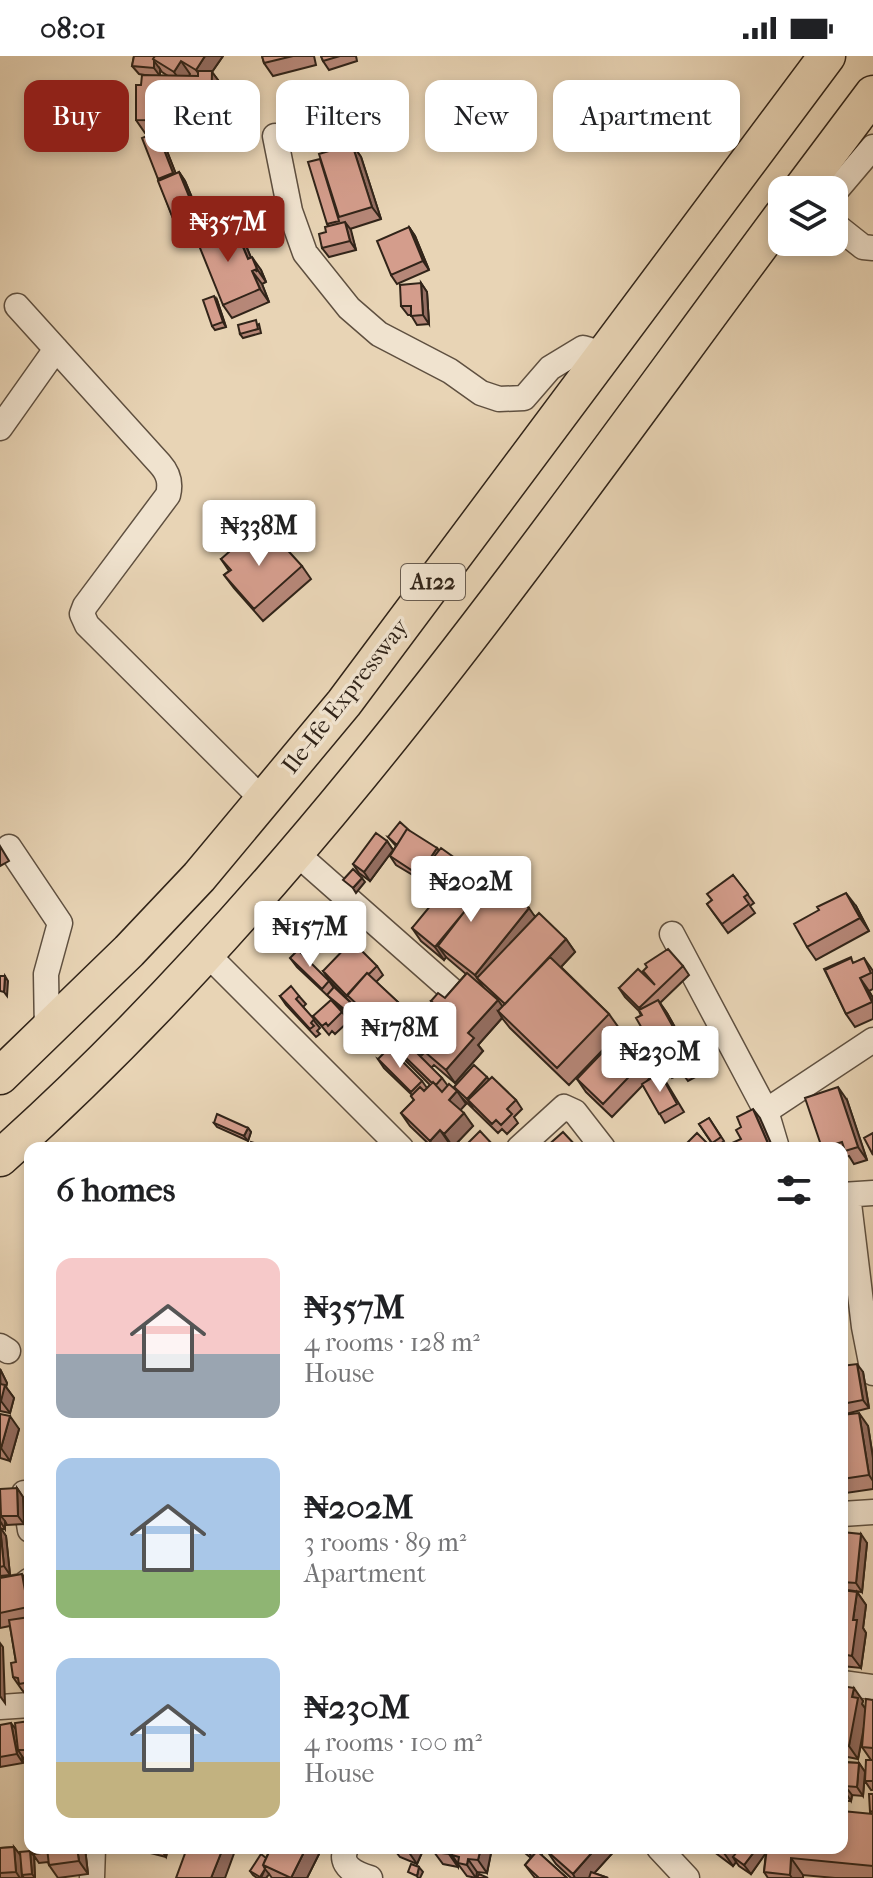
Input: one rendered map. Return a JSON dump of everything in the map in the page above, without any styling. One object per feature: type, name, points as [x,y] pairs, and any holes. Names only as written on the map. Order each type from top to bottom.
[{"type":"highway","name":"Ile-Ife Expressway","points":[[0,1076],[199,877],[344,703],[827,56]]},
{"type":"highway","points":[[812,176],[873,94]]},
{"type":"highway","name":"A122","points":[[0,1158],[109,1058],[296,853],[502,593],[768,235]]},
{"type":"street","points":[[275,136],[290,211],[305,253],[349,308],[379,334],[450,371],[481,393],[499,399],[524,398],[550,368],[583,348],[604,354]]},
{"type":"street","points":[[848,176],[873,147]]},
{"type":"street","points":[[848,235],[863,247],[873,248]]},
{"type":"street","points":[[17,306],[166,471],[171,485],[168,495],[85,606],[82,614],[87,625],[263,800]]},
{"type":"street","points":[[0,428],[56,349]]},
{"type":"street","points":[[9,847],[60,923],[46,974],[47,1032]]},
{"type":"street","points":[[296,853],[456,994]]},
{"type":"street","points":[[672,934],[766,1111],[775,1142]]},
{"type":"street","points":[[206,953],[395,1142]]},
{"type":"street","points":[[766,1111],[873,1040]]},
{"type":"street","points":[[526,1142],[564,1107],[575,1112],[598,1142]]},
{"type":"street","points":[[848,1195],[873,1193]]},
{"type":"street","points":[[848,1245],[853,1329],[873,1373]]},
{"type":"street","points":[[848,1514],[873,1512]]},
{"type":"street","points":[[0,1590],[24,1584]]},
{"type":"street","points":[[848,1684],[873,1687]]},
{"type":"street","points":[[0,1707],[24,1705]]},
{"type":"street","points":[[92,1878],[93,1854]]},
{"type":"street","points":[[343,1854],[354,1874],[370,1878]]},
{"type":"street","points":[[665,1854],[687,1878]]},
{"type":"building","points":[[134,56],[155,56],[154,68],[132,66]]},
{"type":"building","points":[[155,56],[205,56],[196,70],[181,61],[174,72],[153,59]]},
{"type":"building","points":[[262,56],[293,56],[264,63]]},
{"type":"building","points":[[321,56],[340,56],[323,61]]},
{"type":"building","points":[[198,71],[212,71],[212,80],[145,80],[145,120],[136,120],[136,85],[141,85],[142,75],[198,76]]},
{"type":"building","points":[[147,152],[165,152],[173,173],[158,179]]},
{"type":"building","points":[[355,152],[372,207],[339,217],[319,154]]},
{"type":"building","points":[[320,159],[339,221],[327,224],[308,162]]},
{"type":"building","points":[[179,172],[195,211],[210,205],[215,217],[178,231],[158,181]]},
{"type":"building","points":[[345,222],[350,241],[322,248],[319,234],[326,232],[325,227]]},
{"type":"building","points":[[233,223],[248,259],[252,257],[257,269],[252,271],[260,289],[223,305],[196,238]]},
{"type":"building","points":[[409,227],[423,261],[391,275],[377,241]]},
{"type":"building","points":[[421,283],[423,315],[411,316],[411,306],[401,306],[400,285]]},
{"type":"building","points":[[214,296],[223,322],[212,326],[203,300]]},
{"type":"building","points":[[256,320],[258,329],[240,334],[238,325]]},
{"type":"building","points":[[272,533],[302,566],[254,609],[224,575],[231,570],[221,559],[248,535],[258,546]]},
{"type":"building","points":[[400,822],[410,831],[407,829],[397,845],[388,837]]},
{"type":"building","points":[[407,829],[437,848],[419,875],[390,856]]},
{"type":"building","points":[[376,833],[387,841],[364,872],[353,864]]},
{"type":"building","points":[[441,848],[466,866],[459,875],[476,889],[465,903],[448,889],[454,882],[429,863]]},
{"type":"building","points":[[353,869],[362,878],[353,888],[343,880]]},
{"type":"building","points":[[733,875],[748,894],[744,897],[749,904],[722,924],[707,904],[712,900],[707,894]]},
{"type":"building","points":[[492,879],[529,908],[475,975],[438,946],[465,911],[435,947],[412,928],[445,888],[469,908]]},
{"type":"building","points":[[846,893],[860,918],[807,947],[794,924],[819,910],[817,907]]},
{"type":"building","points":[[539,913],[566,939],[505,1004],[477,978]]},
{"type":"building","points":[[323,921],[333,930],[329,935],[319,925]]},
{"type":"building","points":[[352,941],[377,966],[347,996],[323,971]]},
{"type":"building","points":[[668,949],[683,966],[639,1008],[619,988],[638,969],[655,985],[643,971],[647,967],[645,964]]},
{"type":"building","points":[[298,950],[329,981],[322,989],[290,958]]},
{"type":"building","points":[[550,957],[609,1014],[557,1068],[498,1011]]},
{"type":"building","points":[[851,958],[853,963],[864,958],[871,973],[860,978],[872,1002],[846,1014],[825,970]]},
{"type":"building","points":[[367,973],[414,1017],[394,1039],[347,995]]},
{"type":"building","points":[[467,973],[498,1000],[468,1033],[474,1038],[446,1070],[406,1041],[437,1006],[431,1001],[438,993],[445,998]]},
{"type":"building","points":[[0,976],[5,976],[4,992],[0,991]]},
{"type":"building","points":[[291,986],[299,996],[296,999],[314,1019],[311,1023],[314,1026],[310,1029],[280,996]]},
{"type":"building","points":[[334,987],[350,1002],[344,1009],[327,995]]},
{"type":"building","points":[[331,1000],[342,1012],[328,1026],[326,1023],[322,1026],[313,1016]]},
{"type":"building","points":[[658,1000],[692,1061],[678,1068],[673,1059],[663,1065],[636,1018],[642,1015],[639,1010]]},
{"type":"building","points":[[621,1033],[631,1042],[635,1038],[649,1051],[645,1055],[647,1058],[603,1104],[577,1079]]},
{"type":"building","points":[[408,1044],[442,1078],[436,1085],[400,1052]]},
{"type":"building","points":[[389,1048],[422,1081],[411,1092],[378,1059]]},
{"type":"building","points":[[474,1065],[487,1077],[467,1099],[454,1087]]},
{"type":"building","points":[[660,1073],[677,1104],[659,1114],[642,1084]]},
{"type":"building","points":[[492,1077],[516,1100],[507,1109],[512,1114],[501,1125],[496,1120],[492,1124],[468,1100]]},
{"type":"building","points":[[433,1082],[442,1092],[449,1084],[457,1091],[449,1100],[464,1113],[444,1134],[440,1130],[430,1141],[401,1113],[414,1100],[411,1096],[420,1087],[424,1091]]},
{"type":"building","points":[[838,1087],[858,1147],[848,1150],[848,1142],[820,1142],[805,1098]]},
{"type":"building","points":[[753,1109],[767,1142],[734,1142],[741,1139],[736,1130],[741,1127],[737,1117]]},
{"type":"building","points":[[217,1114],[248,1128],[244,1136],[214,1123]]},
{"type":"building","points":[[709,1118],[721,1137],[711,1142],[699,1124]]},
{"type":"building","points":[[480,1131],[490,1142],[469,1142]]},
{"type":"building","points":[[563,1132],[572,1142],[552,1142]]},
{"type":"building","points":[[697,1133],[706,1142],[688,1142]]},
{"type":"building","points":[[873,1133],[873,1155],[864,1138]]},
{"type":"building","points":[[857,1364],[863,1400],[848,1403],[848,1365]]},
{"type":"building","points":[[0,1384],[5,1385],[1,1401],[0,1400]]},
{"type":"building","points":[[859,1413],[869,1475],[848,1478],[848,1414]]},
{"type":"building","points":[[0,1414],[10,1416],[1,1448],[0,1447]]},
{"type":"building","points":[[17,1488],[18,1516],[1,1516],[0,1489]]},
{"type":"building","points":[[0,1527],[4,1566],[0,1567]]},
{"type":"building","points":[[848,1533],[861,1534],[856,1583],[848,1582]]},
{"type":"building","points":[[22,1574],[24,1608],[0,1613],[0,1578]]},
{"type":"building","points":[[848,1591],[857,1592],[852,1656],[848,1655]]},
{"type":"building","points":[[24,1618],[24,1683],[19,1684],[18,1678],[13,1677],[11,1663],[16,1662],[9,1620]]},
{"type":"building","points":[[848,1687],[854,1688],[852,1697],[858,1698],[849,1746]]},
{"type":"building","points":[[866,1699],[873,1700],[873,1748],[862,1747]]},
{"type":"building","points":[[24,1722],[24,1750],[18,1750],[15,1723]]},
{"type":"building","points":[[11,1723],[17,1754],[0,1757],[0,1725]]},
{"type":"building","points":[[866,1760],[873,1760],[873,1781],[865,1781]]},
{"type":"building","points":[[848,1762],[859,1763],[857,1787],[848,1786]]},
{"type":"building","points":[[869,1794],[873,1794],[873,1811],[870,1812]]},
{"type":"building","points":[[848,1812],[873,1814],[873,1866],[791,1858],[790,1875],[764,1872],[766,1854],[848,1854]]},
{"type":"building","points":[[14,1847],[16,1872],[0,1873],[0,1848]]},
{"type":"building","points":[[20,1852],[30,1854],[32,1874],[22,1875]]},
{"type":"building","points":[[48,1854],[78,1854],[79,1861],[49,1865]]},
{"type":"building","points":[[185,1854],[221,1854],[211,1878],[176,1878]]},
{"type":"building","points":[[261,1854],[266,1858],[260,1877],[250,1871]]},
{"type":"building","points":[[268,1854],[303,1854],[291,1878],[263,1865]]},
{"type":"building","points":[[480,1854],[478,1860],[468,1859],[467,1865],[458,1863],[459,1857],[452,1855]]},
{"type":"building","points":[[534,1854],[540,1854],[567,1878],[539,1878],[525,1865]]},
{"type":"building","points":[[550,1854],[591,1854],[573,1874]]},
{"type":"building","points":[[735,1854],[752,1854],[744,1865],[733,1857]]},
{"type":"building","points":[[411,1864],[419,1867],[417,1876],[408,1872]]},
{"type":"building","points":[[591,1872],[608,1878],[589,1878]]}]
